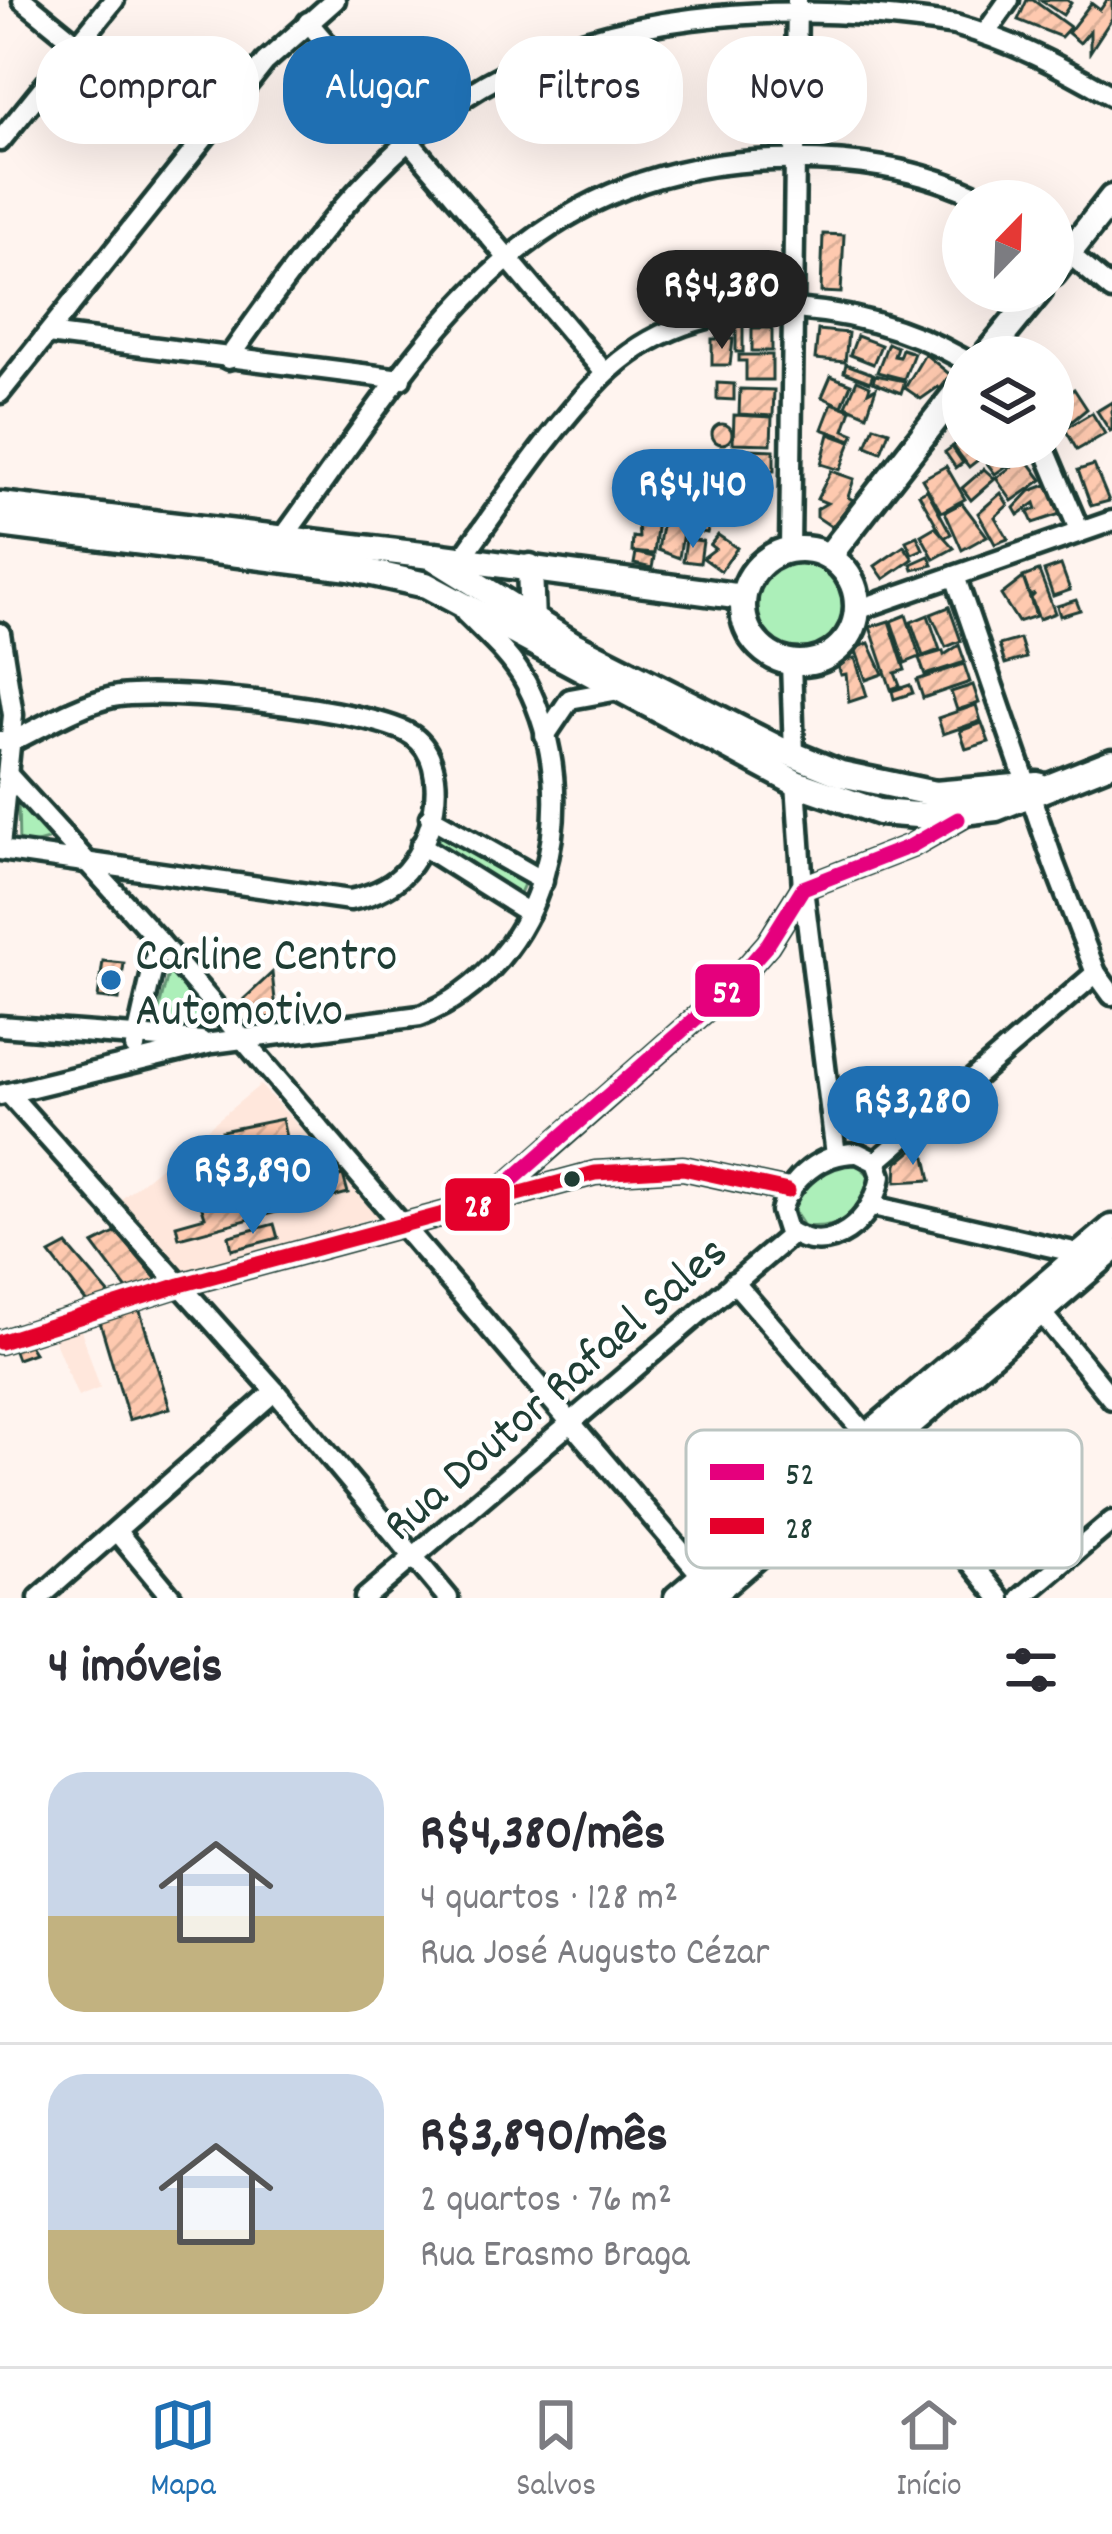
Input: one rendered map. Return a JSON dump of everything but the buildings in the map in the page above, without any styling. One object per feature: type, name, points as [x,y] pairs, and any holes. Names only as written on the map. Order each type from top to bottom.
[{"type":"main road","points":[[1074,234],[1112,198]]},
{"type":"main road","points":[[1002,336],[1022,312]]},
{"type":"main road","points":[[829,556],[942,411]]},
{"type":"main road","points":[[0,505],[530,566],[743,597]]},
{"type":"main road","points":[[0,524],[350,568],[445,594],[796,783],[879,812],[971,812],[1112,762]]},
{"type":"main road","points":[[790,549],[829,556],[855,589],[854,626],[836,650],[822,658],[791,662],[774,657],[749,632],[743,597],[759,565],[790,549]]},
{"type":"main road","points":[[431,556],[532,622],[794,755],[841,774],[911,791],[1034,790]]},
{"type":"main road","points":[[530,566],[532,622]]},
{"type":"main road","points":[[889,1430],[1102,1256],[1112,1228]]},
{"type":"main road","points":[[889,1430],[1102,1256]]},
{"type":"main road","points":[[677,1598],[712,1591],[737,1568]]},
{"type":"street","points":[[22,0],[66,36]]},
{"type":"street","points":[[83,36],[114,0]]},
{"type":"street","points":[[259,69],[335,0]]},
{"type":"street","points":[[985,34],[1009,0]]},
{"type":"street","points":[[790,549],[797,3]]},
{"type":"street","points":[[471,97],[506,73],[602,33],[696,11],[797,3],[912,14],[985,34],[1054,62],[1112,96]]},
{"type":"street","points":[[308,22],[320,36]]},
{"type":"street","points":[[0,141],[36,95]]},
{"type":"street","points":[[0,393],[198,144]]},
{"type":"street","points":[[228,359],[317,239],[405,144]]},
{"type":"street","points":[[414,144],[605,373]]},
{"type":"street","points":[[282,539],[400,380],[507,256],[571,211],[627,184],[730,162],[797,159],[909,170],[942,183]]},
{"type":"street","points":[[1074,257],[1112,290]]},
{"type":"street","points":[[461,559],[605,373],[689,325],[744,312],[794,310],[880,320],[942,349]]},
{"type":"street","points":[[48,334],[400,380]]},
{"type":"street","points":[[1053,468],[1080,532]]},
{"type":"street","points":[[857,610],[1112,521]]},
{"type":"street","points":[[955,576],[1096,973],[1112,995]]},
{"type":"street","points":[[0,1026],[241,1042],[379,1024],[440,1008],[486,972],[529,914],[543,881],[554,831],[545,736],[514,664],[445,594]]},
{"type":"street","points":[[0,633],[12,696],[6,741],[0,848],[350,900],[369,896],[402,875],[421,845],[430,817],[435,777],[425,748],[399,728],[363,717],[150,693],[92,704],[6,741]]},
{"type":"street","points":[[791,662],[794,755]]},
{"type":"street","points":[[545,736],[570,699],[619,690]]},
{"type":"street","points":[[796,783],[803,888],[836,1155]]},
{"type":"street","points":[[4,785],[86,858],[126,903],[686,1561]]},
{"type":"street","points":[[487,1202],[726,992],[768,944],[803,888],[910,846],[971,812]]},
{"type":"street","points":[[430,817],[543,881]]},
{"type":"street","points":[[421,845],[529,914]]},
{"type":"street","points":[[126,903],[141,868]]},
{"type":"street","points":[[132,1061],[159,941]]},
{"type":"street","points":[[876,1162],[1096,973]]},
{"type":"street","points":[[104,1068],[105,1035]]},
{"type":"street","points":[[212,1043],[4,1094],[274,1391],[448,1598]]},
{"type":"street","points":[[858,1153],[876,1162],[881,1176],[873,1206],[854,1227],[833,1237],[809,1240],[792,1234],[781,1211],[788,1191],[836,1155],[858,1153]]},
{"type":"street","points":[[0,1342],[180,1285],[595,1173],[655,1166],[788,1191]]},
{"type":"street","points":[[873,1206],[1102,1256]]},
{"type":"street","name":"Rua Doutor Rafael Sales","points":[[365,1598],[792,1234]]},
{"type":"street","points":[[734,1282],[862,1430]]},
{"type":"street","points":[[1040,1311],[1112,1399]]},
{"type":"street","points":[[39,1598],[274,1391]]},
{"type":"street","points":[[1082,1546],[1112,1521]]},
{"type":"street","points":[[116,1532],[172,1598]]},
{"type":"street","points":[[692,1568],[712,1591]]},
{"type":"street","points":[[975,1568],[1000,1598]]},
{"type":"street","points":[[1021,1598],[1056,1568]]},
{"type":"shaded area","points":[[260,1085],[382,1215],[189,1276],[119,1201]]},
{"type":"shaded area","points":[[80,1327],[100,1388],[78,1397],[52,1335]]},
{"type":"green space","points":[[800,561],[832,575],[846,607],[832,639],[800,653],[768,639],[754,607],[768,575]]},
{"type":"green space","points":[[18,797],[55,838],[19,848]]},
{"type":"green space","points":[[439,823],[528,875],[517,900],[429,845]]},
{"type":"green space","points":[[169,970],[216,1026],[154,1027]]},
{"type":"green space","points":[[852,1160],[870,1176],[864,1200],[840,1221],[804,1226],[790,1205],[818,1169]]},
{"type":"transit line","name":"52","points":[[504,1187],[726,992],[768,944],[803,888],[911,846],[958,819]]},
{"type":"transit line","name":"28","points":[[0,1342],[180,1285],[595,1173],[683,1168],[788,1191]]},
{"type":"place","name":"Carline Centro Automotivo","points":[[111,980]]}]
